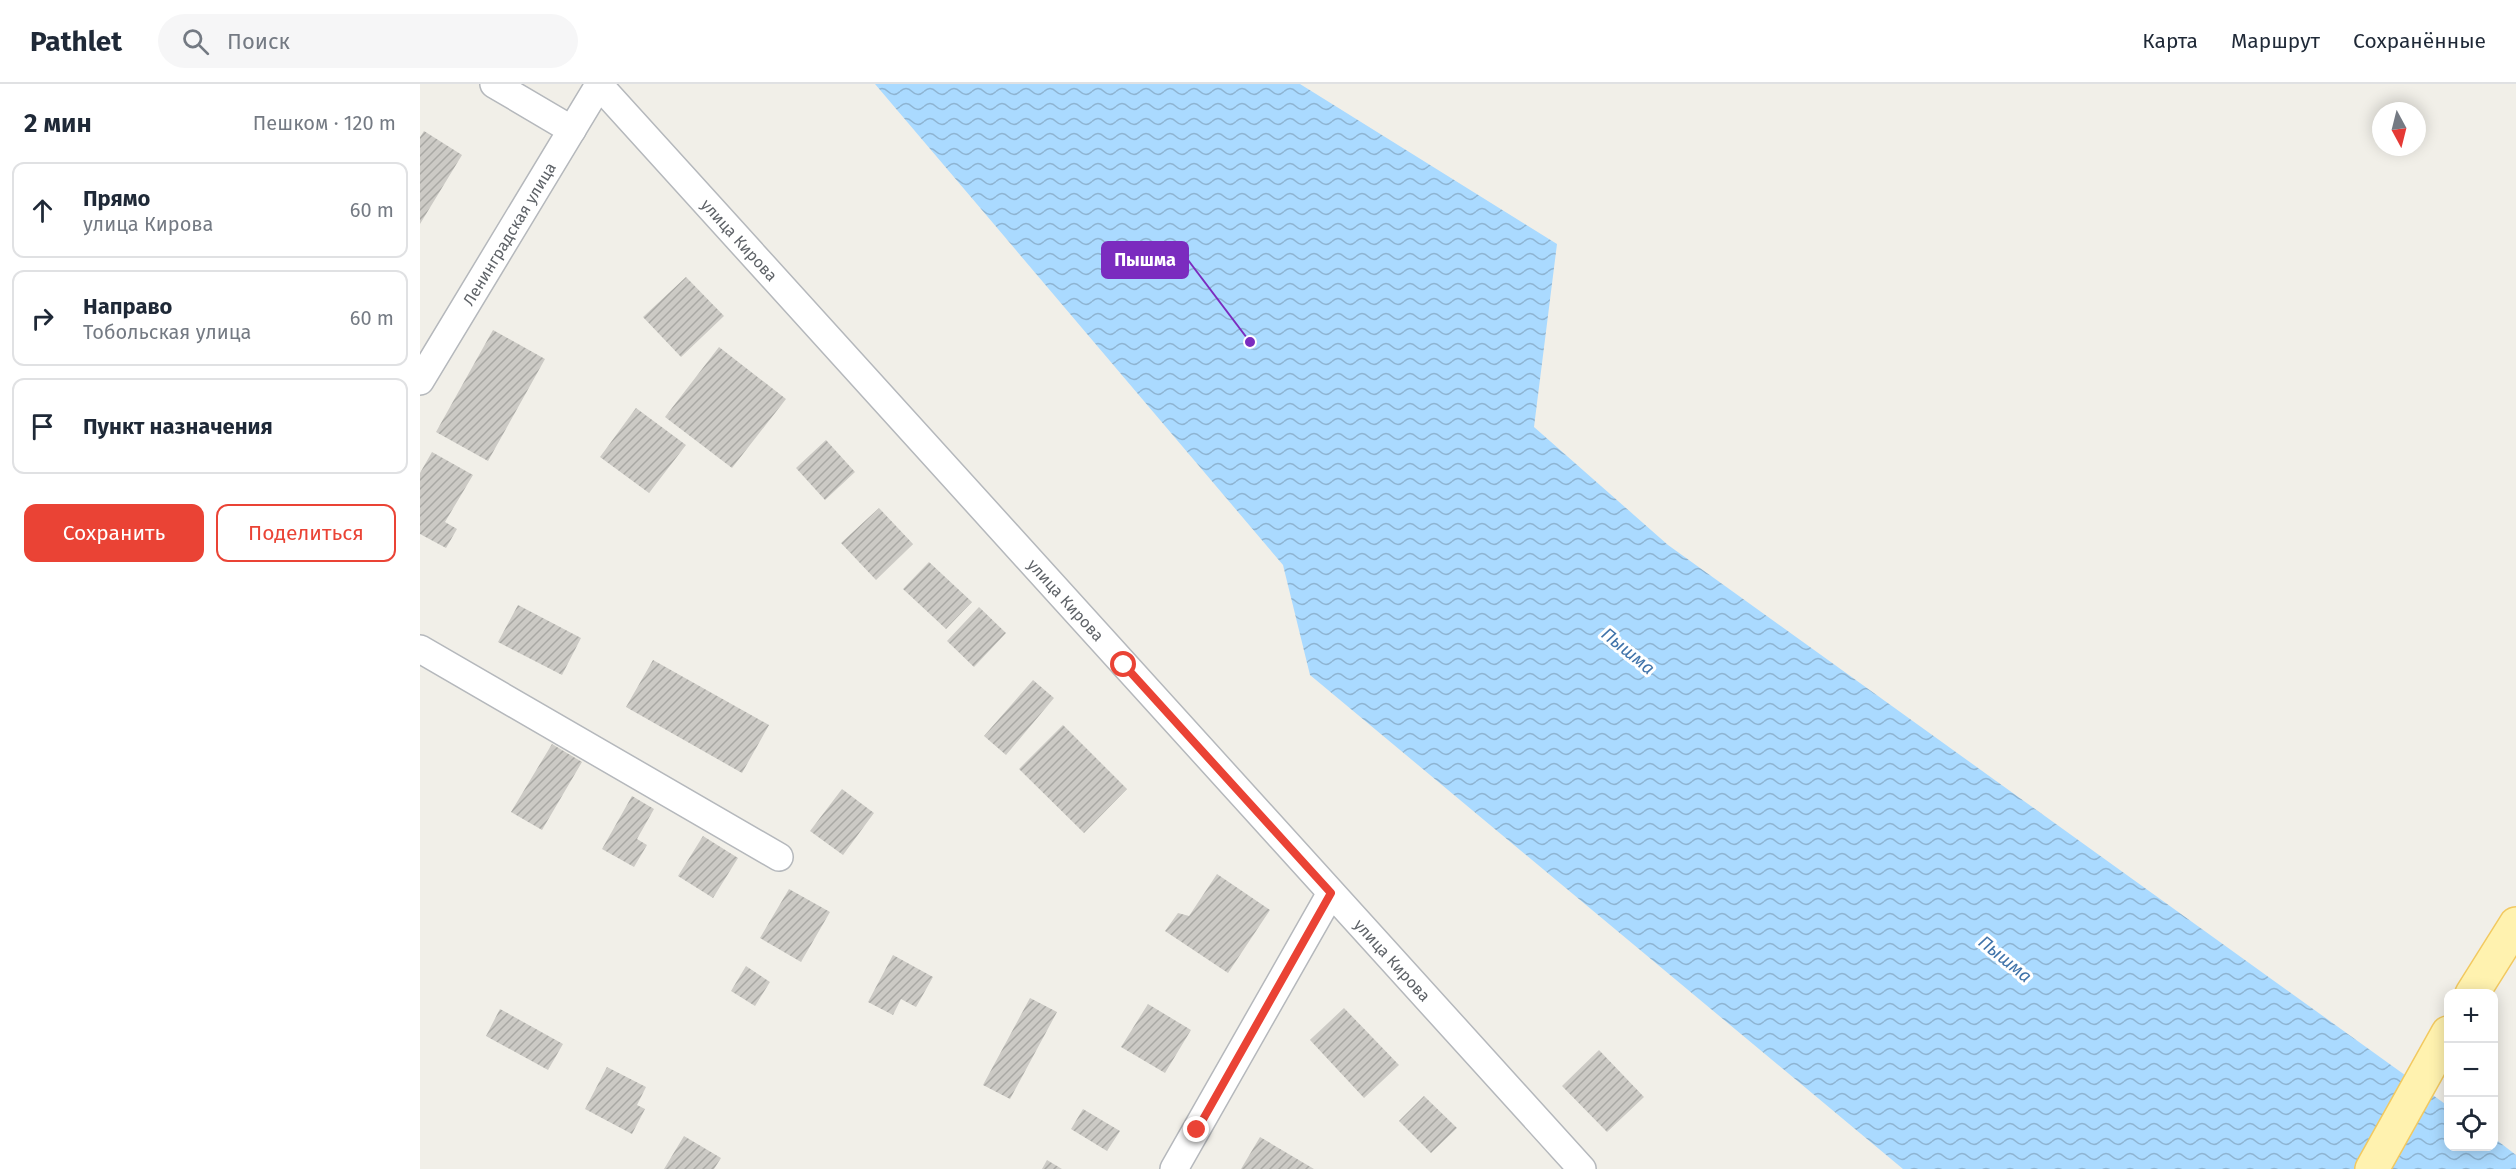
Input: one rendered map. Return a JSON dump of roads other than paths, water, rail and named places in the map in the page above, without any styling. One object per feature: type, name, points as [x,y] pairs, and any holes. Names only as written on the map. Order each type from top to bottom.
[{"type":"main road","points":[[2475,989],[2516,924]]},
{"type":"main road","points":[[2372,1169],[2444,1040]]},
{"type":"street","points":[[494,84],[572,130]]},
{"type":"street","name":"Ленинградская улица","points":[[420,381],[599,85]]},
{"type":"street","name":"улица Кирова","points":[[599,85],[1582,1169]]},
{"type":"street","points":[[420,649],[778,857]]},
{"type":"street","points":[[1174,1169],[1331,893]]},
{"type":"water","points":[[875,84],[1300,84],[1557,244],[1534,427],[1668,545],[2444,1103],[2444,1151],[2498,1151],[2498,1141],[2516,1155],[2516,1169],[1903,1169],[1310,675],[1283,565]]},
{"type":"place","name":"Пышма","points":[[1250,342]]}]
